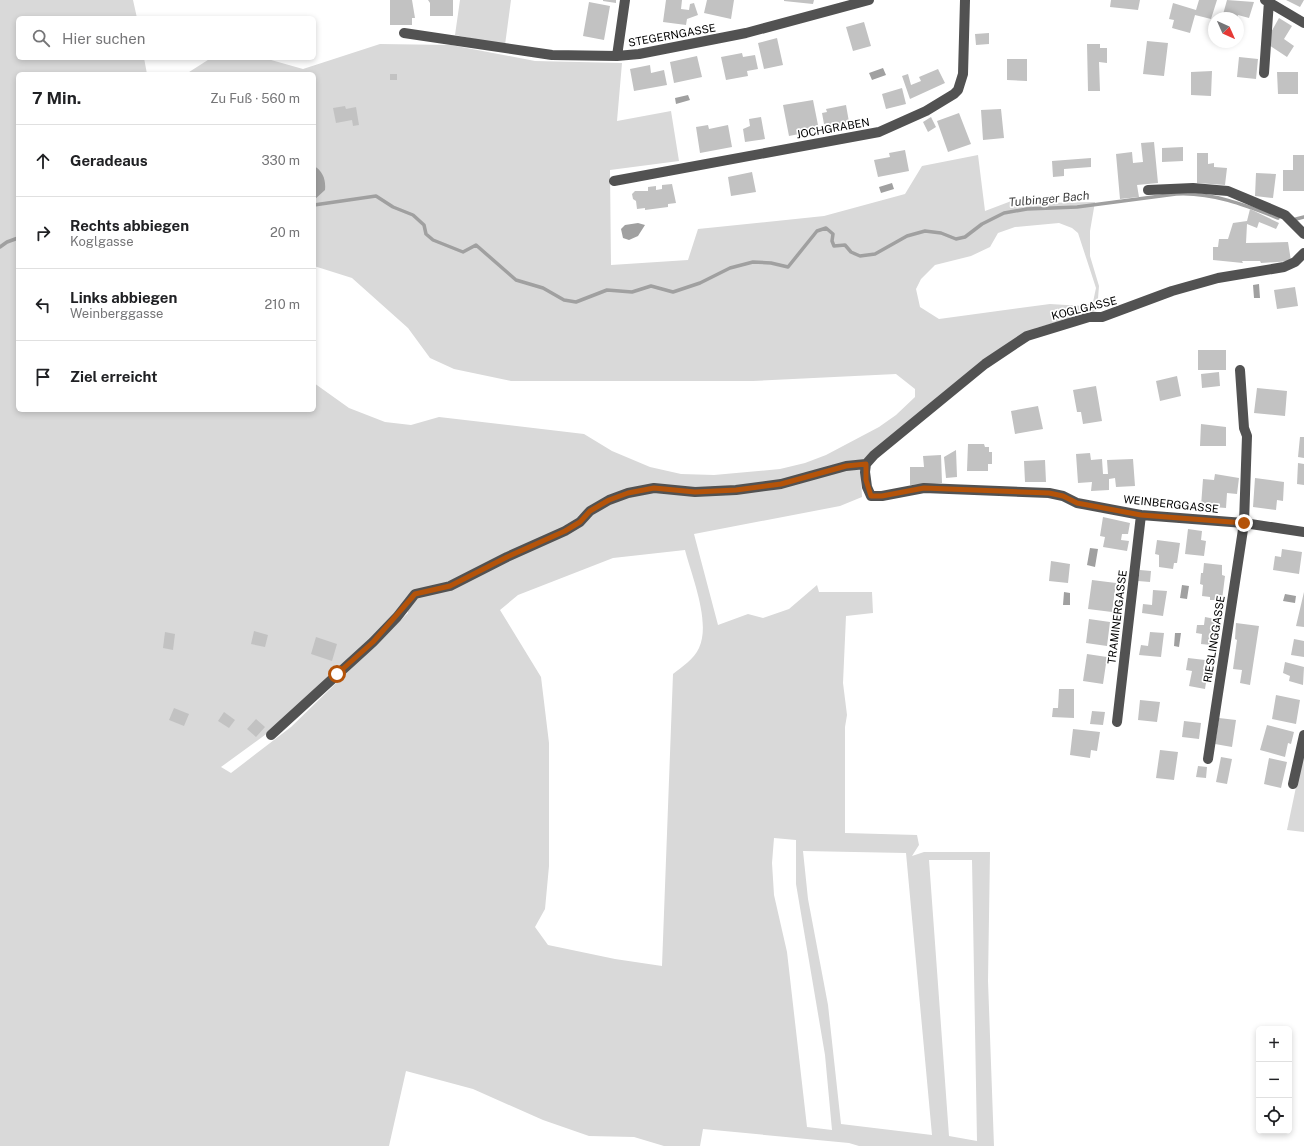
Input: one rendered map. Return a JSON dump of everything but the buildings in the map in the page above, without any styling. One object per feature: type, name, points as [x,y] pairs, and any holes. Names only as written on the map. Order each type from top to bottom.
[{"type":"street","points":[[617,56],[626,0]]},
{"type":"street","name":"STEGERNGASSE","points":[[404,33],[552,55],[617,56],[639,54],[746,33],[869,0]]},
{"type":"street","name":"JOCHGRABEN","points":[[614,181],[879,132],[926,111],[954,94],[961,84],[963,74],[965,0]]},
{"type":"street","points":[[1264,73],[1267,1],[1304,23]]},
{"type":"street","points":[[1148,190],[1193,188],[1228,192],[1285,215],[1304,234]]},
{"type":"street","name":"KOGLGASSE","points":[[866,464],[882,446],[985,364],[1027,336],[1089,317],[1102,317],[1128,309],[1172,291],[1218,278],[1284,267],[1295,262],[1304,253]]},
{"type":"street","name":"RIESLINGGASSE","points":[[1208,759],[1244,523],[1247,436],[1244,428],[1240,370]]},
{"type":"street","points":[[271,735],[373,642],[415,594],[450,586],[507,557],[565,531],[580,522],[590,511],[609,500],[628,493],[654,488],[695,492],[736,490],[774,485],[846,466],[866,464]]},
{"type":"street","name":"WEINBERGGASSE","points":[[866,464],[866,480],[871,496],[882,496],[924,488],[1049,493],[1063,496],[1077,503],[1141,515],[1244,523],[1304,532]]},
{"type":"street","name":"TRAMINERGASSE","points":[[1116,722],[1141,515]]},
{"type":"street","points":[[1294,784],[1304,735]]},
{"type":"shaded area","points":[[0,0],[133,0],[137,16],[16,16],[16,60],[144,60],[147,72],[16,72],[16,412],[316,412],[316,384],[349,408],[385,422],[411,425],[439,417],[584,434],[612,451],[650,467],[681,474],[714,475],[780,469],[805,463],[826,455],[879,427],[896,415],[915,397],[915,389],[896,374],[753,381],[511,381],[454,369],[430,358],[408,328],[352,278],[316,267],[316,72],[189,72],[208,60],[271,60],[303,69],[380,44],[451,45],[535,61],[622,63],[617,121],[671,111],[679,161],[610,170],[611,265],[688,260],[698,229],[824,216],[905,194],[922,166],[978,155],[985,211],[1014,200],[1040,203],[1095,202],[1090,231],[1090,256],[1099,286],[1097,311],[1036,328],[871,452],[861,476],[862,497],[840,506],[694,534],[718,625],[748,614],[763,618],[789,609],[817,585],[819,592],[872,592],[873,613],[846,616],[843,683],[847,715],[845,727],[845,833],[917,835],[919,845],[912,856],[924,852],[990,852],[988,981],[994,1146],[859,1146],[849,1143],[703,1129],[700,1146],[664,1146],[634,1137],[589,1136],[543,1120],[473,1089],[406,1071],[389,1146],[0,1146]],"holes":[[[1059,223],[1072,228],[1078,233],[1096,288],[1093,302],[1083,306],[1050,304],[939,319],[920,307],[916,289],[921,279],[935,265],[971,256],[990,247],[998,233],[1015,227]],[[685,550],[696,586],[702,613],[703,626],[699,648],[694,656],[673,674],[662,966],[615,959],[548,945],[535,927],[545,909],[549,866],[549,743],[541,677],[500,610],[518,595],[613,558]],[[405,602],[408,613],[291,727],[231,773],[221,767],[269,732],[373,640]],[[774,838],[796,840],[796,884],[825,1055],[832,1130],[807,1127],[787,952],[774,895],[772,863]],[[803,851],[906,853],[932,1135],[841,1124],[828,1005],[808,899]],[[929,860],[972,860],[977,1141],[949,1136]]]},
{"type":"shaded area","points":[[460,0],[511,0],[505,45],[455,35]]},
{"type":"shaded area","points":[[883,68],[886,75],[872,80],[869,73]]},
{"type":"shaded area","points":[[688,95],[690,100],[676,104],[675,98]]},
{"type":"shaded area","points":[[316,167],[322,173],[325,190],[316,198]]},
{"type":"shaded area","points":[[892,183],[894,189],[881,193],[879,187]]},
{"type":"shaded area","points":[[638,223],[645,225],[638,236],[629,240],[623,238],[621,229],[625,225]]},
{"type":"shaded area","points":[[1259,284],[1260,298],[1254,298],[1253,285]]},
{"type":"shaded area","points":[[1090,548],[1098,549],[1095,567],[1087,565]]},
{"type":"shaded area","points":[[1182,585],[1189,586],[1187,599],[1180,598]]},
{"type":"shaded area","points":[[1064,592],[1070,593],[1070,605],[1063,605]]},
{"type":"shaded area","points":[[1285,594],[1296,596],[1295,603],[1283,601]]},
{"type":"shaded area","points":[[1175,633],[1181,633],[1179,647],[1174,646]]},
{"type":"shaded area","points":[[1304,749],[1304,832],[1287,830]]},
{"type":"waterway","name":"Tulbinger Bach","points":[[316,205],[376,196],[393,207],[413,215],[424,225],[426,234],[433,240],[463,252],[476,245],[516,280],[543,288],[564,300],[576,302],[607,290],[632,292],[651,286],[673,292],[700,283],[730,268],[753,262],[771,263],[788,267],[817,231],[826,228],[833,234],[832,241],[834,246],[845,245],[851,252],[860,256],[875,254],[907,236],[925,231],[941,233],[956,239],[965,237],[982,224],[1004,213],[1027,209],[1077,207],[1176,194],[1202,195],[1228,200],[1278,218]]},
{"type":"waterway","name":"Tulbinger Bach","points":[[1296,219],[1304,217]]},
{"type":"waterway","name":"Tulbinger Bach","points":[[0,247],[7,242],[16,239]]},
{"type":"route","points":[[337,674],[373,642],[397,617],[415,594],[450,586],[507,557],[565,531],[580,522],[590,511],[609,500],[628,493],[654,488],[695,492],[736,490],[781,484],[846,466],[866,464],[865,472],[867,487],[871,496],[882,496],[924,488],[1049,493],[1063,496],[1077,503],[1141,515],[1244,523]]}]
